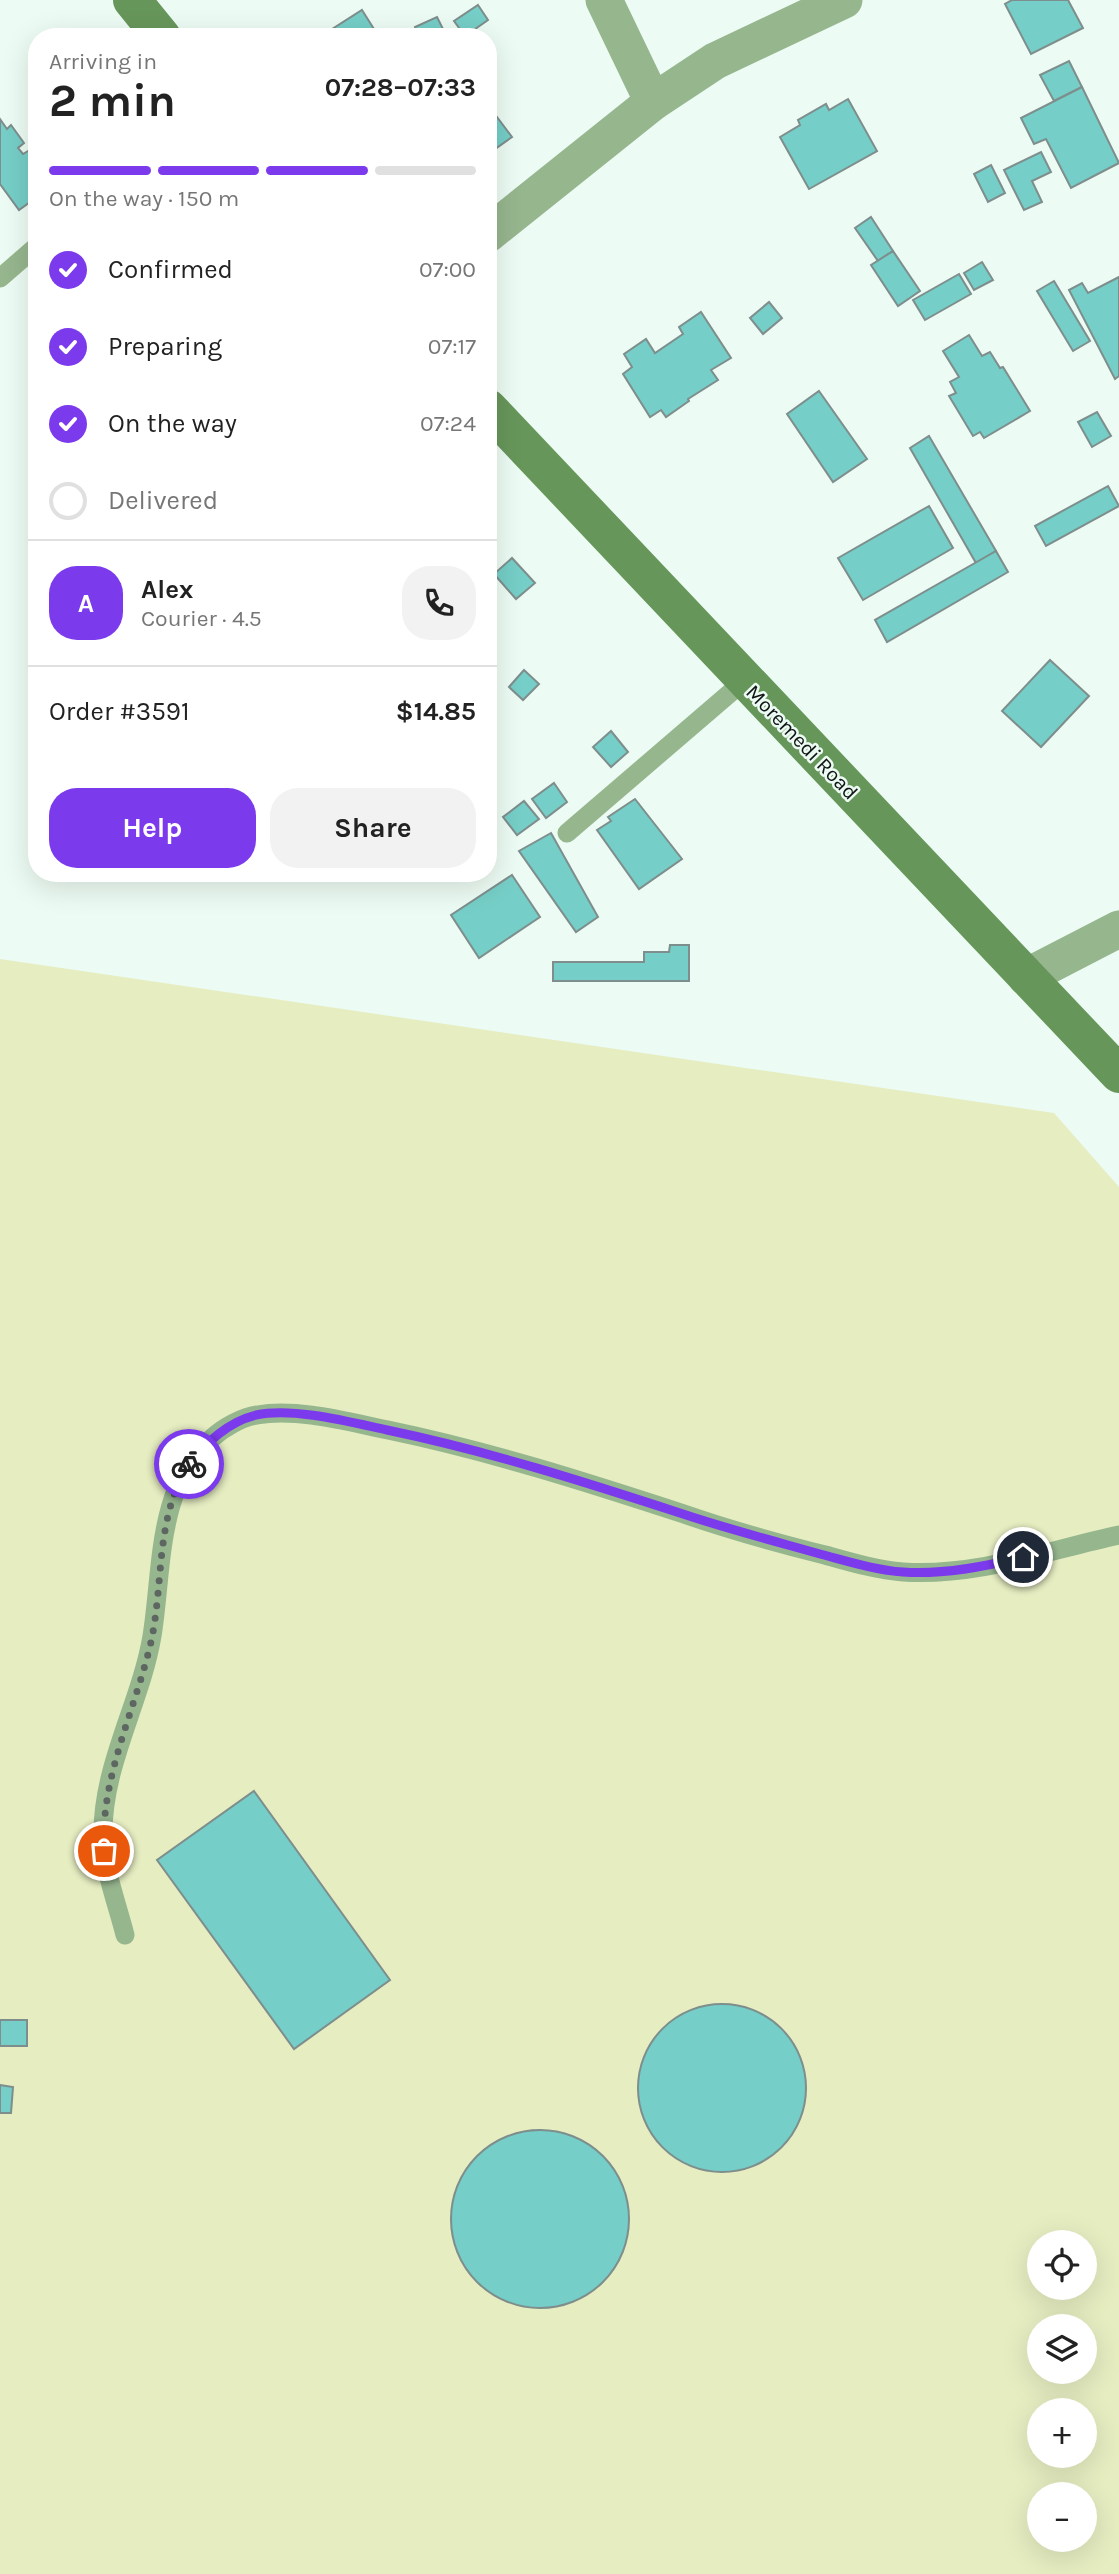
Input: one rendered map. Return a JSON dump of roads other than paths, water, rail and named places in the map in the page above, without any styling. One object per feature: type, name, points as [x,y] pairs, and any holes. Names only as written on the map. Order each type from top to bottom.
[{"type":"street","points":[[132,0],[155,28]]},
{"type":"street","points":[[604,0],[653,102]]},
{"type":"street","points":[[497,227],[653,102],[715,61],[844,0]]},
{"type":"street","name":"Moremedi Road","points":[[497,418],[1119,1074]]},
{"type":"street","points":[[1026,977],[1119,929]]},
{"type":"lane","points":[[0,278],[28,254]]},
{"type":"lane","points":[[568,833],[744,681]]},
{"type":"lane","points":[[125,1934],[104,1851],[103,1830],[114,1766],[151,1641],[164,1535],[187,1466],[213,1436],[236,1422],[257,1415],[294,1415],[345,1421],[418,1436],[526,1462],[742,1534],[864,1565],[904,1572],[979,1568],[1119,1535]]}]
